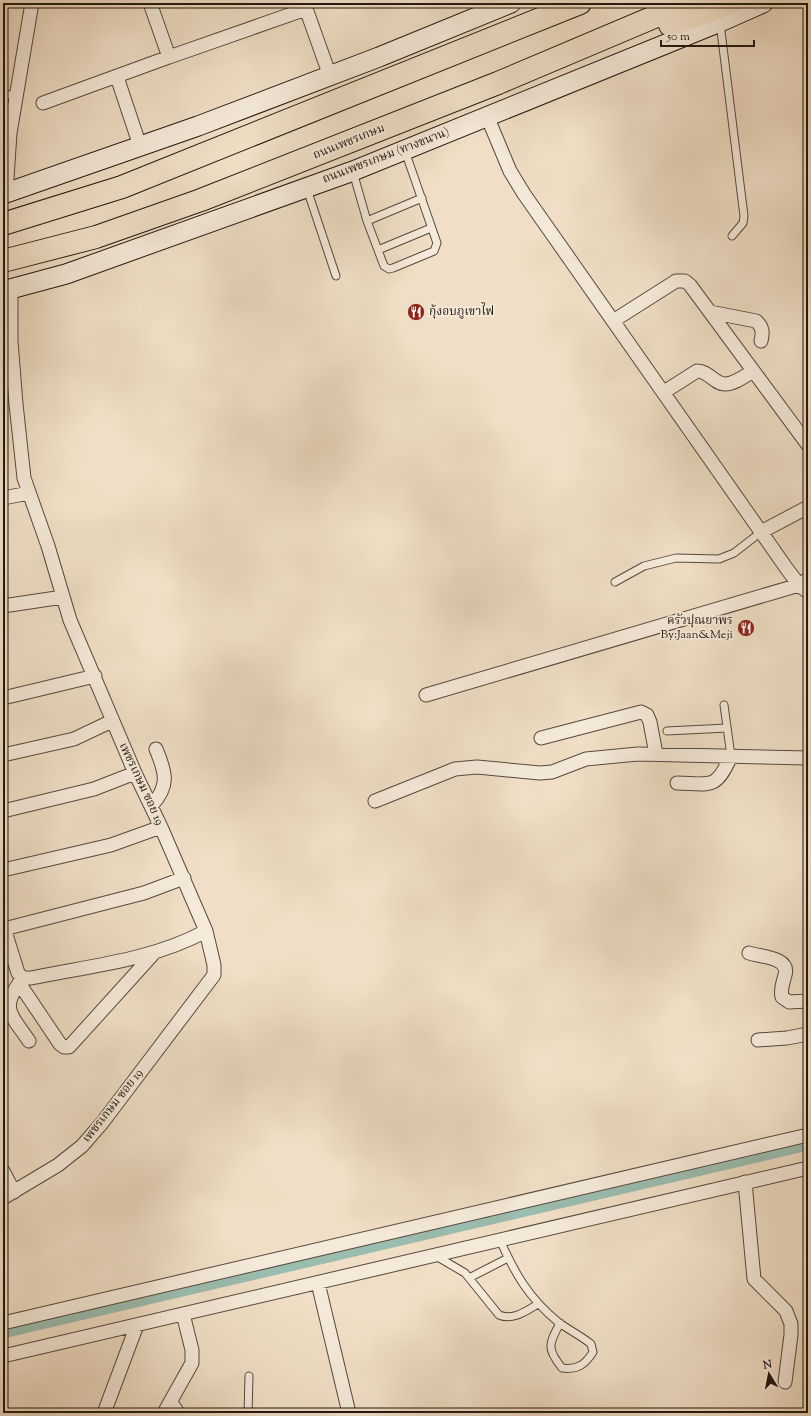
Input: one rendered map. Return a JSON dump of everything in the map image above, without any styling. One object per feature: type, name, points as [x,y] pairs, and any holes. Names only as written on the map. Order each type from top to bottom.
[{"type":"highway","points":[[478,43],[558,3]]},
{"type":"highway","points":[[3,224],[122,187],[580,3]]},
{"type":"highway","name":"ถนนเพชรเกษม","points":[[3,261],[96,237],[286,168],[530,69],[687,3]]},
{"type":"highway","points":[[530,69],[655,30],[731,3]]},
{"type":"highway","points":[[6,284],[96,237]]},
{"type":"main road","name":"ถนนเพชรเกษม (ทางขนาน)","points":[[6,284],[66,274],[353,171],[720,22],[763,3]]},
{"type":"main road","points":[[4,193],[140,146],[330,76],[501,5]]},
{"type":"street","points":[[4,193],[10,133],[32,3]]},
{"type":"street","points":[[150,3],[169,57]]},
{"type":"street","points":[[43,103],[117,77],[305,6],[330,76]]},
{"type":"street","points":[[117,77],[140,146]]},
{"type":"street","points":[[426,695],[805,585],[761,532],[524,194],[510,171],[487,116]]},
{"type":"street","points":[[613,321],[676,281],[681,280],[690,285],[808,445]]},
{"type":"street","name":"เพชรเกษม ซอย 19","points":[[6,284],[11,341],[9,384],[22,467],[29,494],[48,546],[70,620],[135,773],[184,878],[206,931],[214,965],[214,975],[206,988],[130,1084],[102,1123],[82,1146],[58,1165],[8,1195]]},
{"type":"street","points":[[710,312],[756,321],[762,331],[761,340]]},
{"type":"street","points":[[664,392],[697,371],[702,371],[724,385],[730,384],[753,371]]},
{"type":"street","points":[[3,498],[29,494]]},
{"type":"street","points":[[761,532],[808,507]]},
{"type":"street","points":[[3,606],[63,597]]},
{"type":"street","points":[[3,698],[95,676]]},
{"type":"street","points":[[541,738],[642,712],[647,715],[650,722],[656,754]]},
{"type":"street","points":[[3,755],[74,739],[112,720]]},
{"type":"street","points":[[151,806],[162,795],[165,777],[164,768],[156,750]]},
{"type":"street","points":[[375,801],[455,769],[477,766],[540,773],[552,772],[586,759],[638,754],[808,758]]},
{"type":"street","points":[[677,783],[705,784],[714,782],[723,775],[731,756]]},
{"type":"street","points":[[3,811],[94,789],[135,773]]},
{"type":"street","points":[[3,870],[116,843],[161,827]]},
{"type":"street","points":[[155,952],[69,1047],[64,1047],[60,1044],[21,980],[4,927],[144,894],[184,878]]},
{"type":"street","points":[[29,1041],[12,1017],[7,1003],[11,992],[21,980],[155,952],[206,931]]},
{"type":"street","points":[[749,953],[779,960],[784,964],[786,971],[780,990],[782,997],[789,1002],[808,1001]]},
{"type":"street","points":[[758,1040],[787,1038],[808,1034]]},
{"type":"street","points":[[3,1322],[808,1134]]},
{"type":"street","points":[[3,1356],[808,1168]]},
{"type":"street","points":[[3,1171],[8,1195]]},
{"type":"street","points":[[745,1182],[754,1279],[786,1312],[790,1324],[791,1336],[785,1382]]},
{"type":"street","points":[[318,1283],[349,1413]]},
{"type":"street","points":[[164,1413],[192,1363],[192,1350],[183,1314]]},
{"type":"street","points":[[104,1413],[137,1325]]},
{"type":"lane","points":[[720,22],[744,216],[744,224],[732,236]]},
{"type":"lane","points":[[3,29],[3,45]]},
{"type":"lane","points":[[3,94],[16,96]]},
{"type":"lane","points":[[353,171],[368,221],[384,266],[389,269],[393,268],[434,250],[437,243],[405,150]]},
{"type":"lane","points":[[306,187],[336,276]]},
{"type":"lane","points":[[368,221],[422,198]]},
{"type":"lane","points":[[378,250],[431,228]]},
{"type":"lane","points":[[615,582],[644,566],[676,558],[719,559],[734,554],[761,532]]},
{"type":"lane","points":[[724,704],[731,756]]},
{"type":"lane","points":[[667,730],[727,728]]},
{"type":"lane","points":[[500,1240],[508,1258],[526,1290],[538,1304],[560,1323],[591,1344],[593,1352],[579,1367],[572,1369],[562,1368],[550,1349],[550,1342],[560,1323]]},
{"type":"lane","points":[[435,1256],[452,1265],[469,1278],[499,1315],[506,1318],[517,1316],[538,1304]]},
{"type":"lane","points":[[469,1278],[508,1258]]},
{"type":"lane","points":[[248,1413],[249,1376]]},
{"type":"lane","points":[[172,1399],[182,1413]]},
{"type":"waterway","points":[[3,1332],[808,1144]]},
{"type":"place","name":"กุ้งอบภูเขาไฟ","points":[[416,312]]},
{"type":"place","name":"ครัวปุณยาพร By:Jaan&Meji","points":[[746,628]]}]
